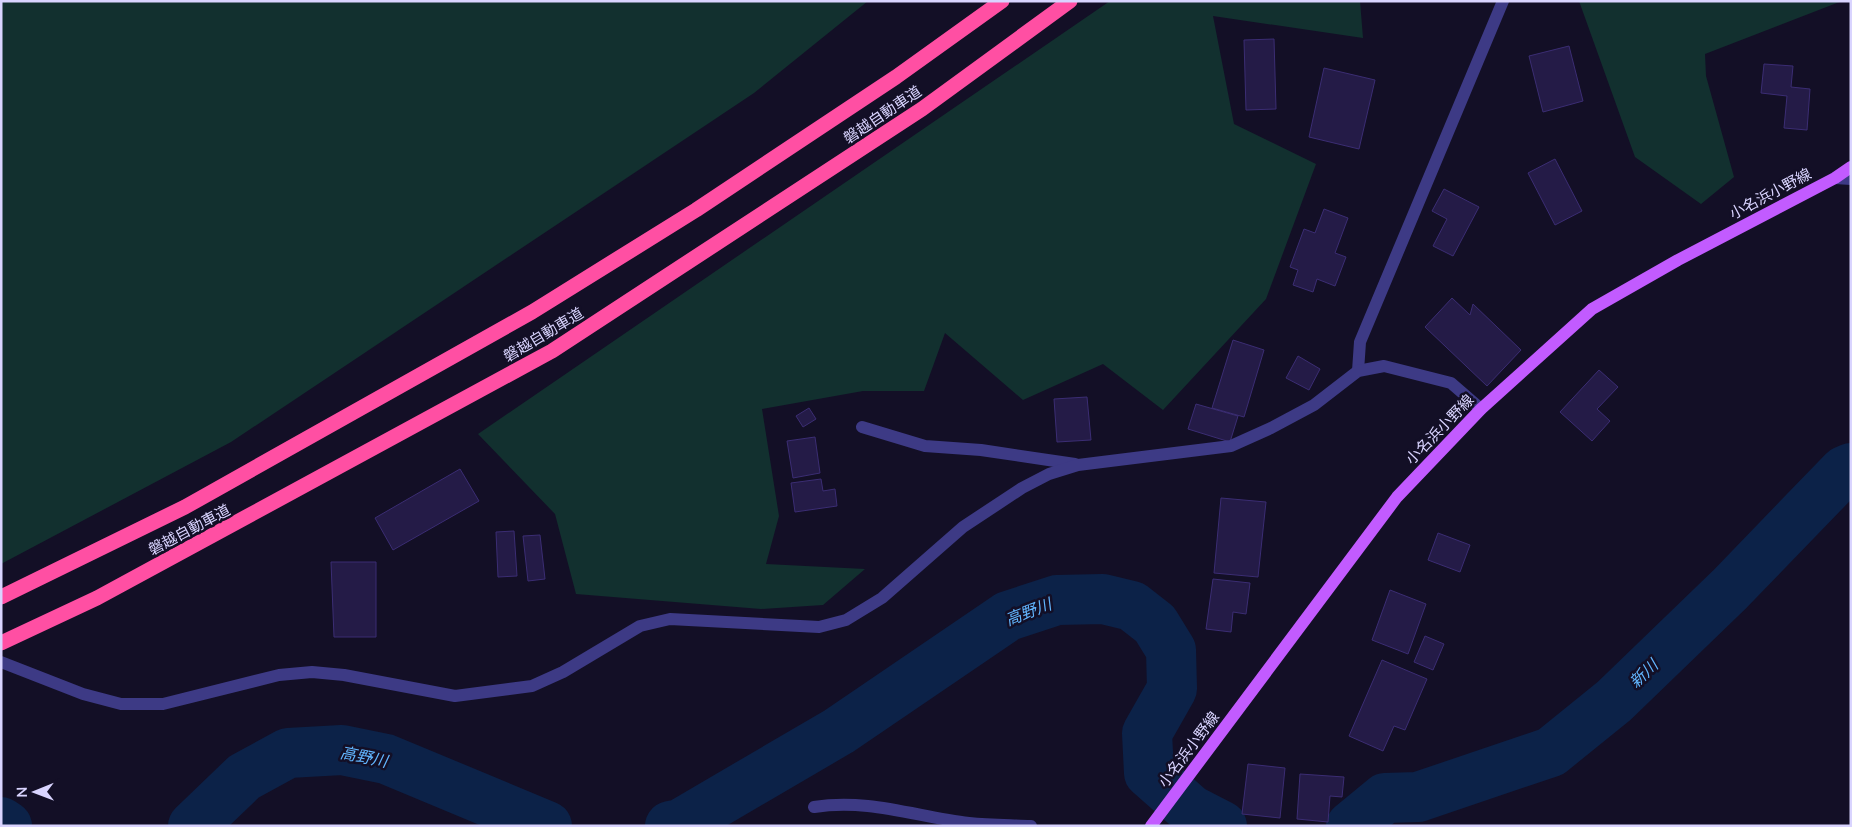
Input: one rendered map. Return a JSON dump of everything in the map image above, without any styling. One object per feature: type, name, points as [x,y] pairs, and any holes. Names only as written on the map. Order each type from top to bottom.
[{"type":"highway","name":"磐越自動車道","points":[[1,597],[185,507],[532,312],[704,205],[896,76],[1002,1]]},
{"type":"highway","name":"磐越自動車道","points":[[1,643],[97,598],[552,351],[922,109],[1070,1]]},
{"type":"main road","name":"小名浜小野線","points":[[1151,826],[1397,497],[1480,409],[1592,309],[1678,260],[1835,178],[1851,167]]},
{"type":"street","points":[[1358,371],[1360,342],[1502,1]]},
{"type":"street","points":[[1835,178],[1851,179]]},
{"type":"street","points":[[1,662],[83,694],[121,704],[163,704],[279,676],[312,672],[454,696],[532,686],[563,672],[640,626],[670,619],[820,627],[846,620],[882,598],[963,526],[1022,488],[1049,474],[1078,465],[1231,446],[1314,406],[1358,371],[1384,366],[1451,383],[1480,409]]},
{"type":"street","points":[[862,427],[925,446],[981,450],[1078,465]]},
{"type":"street","points":[[814,807],[835,803],[866,804],[970,823],[1031,826]]},
{"type":"green space","points":[[1,1],[868,1],[754,93],[231,442],[1,564]]},
{"type":"green space","points":[[1110,1],[1360,1],[1363,38],[1213,16],[1234,124],[1316,164],[1266,299],[1163,410],[1103,364],[1023,400],[945,333],[924,391],[863,391],[762,409],[779,516],[766,564],[865,569],[823,605],[761,609],[576,594],[555,514],[478,434]]},
{"type":"green space","points":[[1579,1],[1842,1],[1705,54],[1706,76],[1734,177],[1701,204],[1635,157]]},
{"type":"building","points":[[1274,39],[1276,109],[1246,110],[1244,40]]},
{"type":"building","points":[[1569,46],[1583,101],[1543,112],[1529,56]]},
{"type":"building","points":[[1764,64],[1793,66],[1791,87],[1810,89],[1807,130],[1784,128],[1787,96],[1761,93]]},
{"type":"building","points":[[1324,68],[1375,80],[1359,149],[1309,137]]},
{"type":"building","points":[[1555,159],[1582,211],[1555,225],[1528,173]]},
{"type":"building","points":[[1444,189],[1479,207],[1453,256],[1433,246],[1447,219],[1432,211]]},
{"type":"building","points":[[1324,209],[1348,218],[1335,253],[1346,257],[1335,286],[1317,279],[1313,292],[1293,285],[1298,270],[1290,267],[1304,229],[1315,233]]},
{"type":"building","points":[[1452,298],[1470,315],[1473,304],[1521,350],[1487,386],[1425,327]]},
{"type":"building","points":[[1233,340],[1264,350],[1244,417],[1212,408]]},
{"type":"building","points":[[1298,356],[1320,369],[1309,390],[1286,378]]},
{"type":"building","points":[[1599,370],[1618,387],[1597,409],[1610,421],[1592,441],[1560,412]]},
{"type":"building","points":[[1087,397],[1091,440],[1057,442],[1054,399]]},
{"type":"building","points":[[1196,404],[1238,416],[1230,442],[1188,429]]},
{"type":"building","points":[[809,408],[816,419],[803,427],[796,416]]},
{"type":"building","points":[[815,437],[820,473],[793,478],[787,441]]},
{"type":"building","points":[[460,469],[479,501],[393,550],[375,518]]},
{"type":"building","points":[[821,479],[823,491],[835,489],[837,506],[795,512],[791,483]]},
{"type":"building","points":[[1221,498],[1266,502],[1258,577],[1214,573]]},
{"type":"building","points":[[514,531],[517,576],[498,577],[496,532]]},
{"type":"building","points":[[1438,533],[1470,545],[1460,572],[1428,560]]},
{"type":"building","points":[[540,535],[545,579],[528,581],[523,536]]},
{"type":"building","points":[[331,562],[376,562],[376,637],[334,637]]},
{"type":"building","points":[[1213,579],[1250,583],[1246,614],[1233,612],[1231,632],[1206,629]]},
{"type":"building","points":[[1390,590],[1426,604],[1408,654],[1372,640]]},
{"type":"building","points":[[1425,636],[1444,644],[1433,670],[1414,662]]},
{"type":"building","points":[[1382,660],[1427,679],[1405,730],[1394,726],[1383,751],[1349,736]]},
{"type":"building","points":[[1248,764],[1285,768],[1280,818],[1242,814]]},
{"type":"building","points":[[1300,774],[1344,777],[1342,797],[1330,796],[1328,822],[1297,819]]},
{"type":"waterway","name":"新川","points":[[1351,826],[1385,798],[1418,797],[1551,752],[1614,701],[1730,589],[1844,471],[1851,468]]},
{"type":"waterway","name":"高野川","points":[[670,826],[680,824],[839,731],[1008,616],[1057,600],[1103,599],[1132,606],[1155,624],[1171,650],[1172,689],[1147,733],[1149,773],[1191,810],[1222,826]]},
{"type":"waterway","name":"高野川","points":[[193,826],[244,777],[288,753],[342,750],[386,759],[547,826]]},
{"type":"waterway","name":"高野川","points":[[1,822],[7,826]]}]
